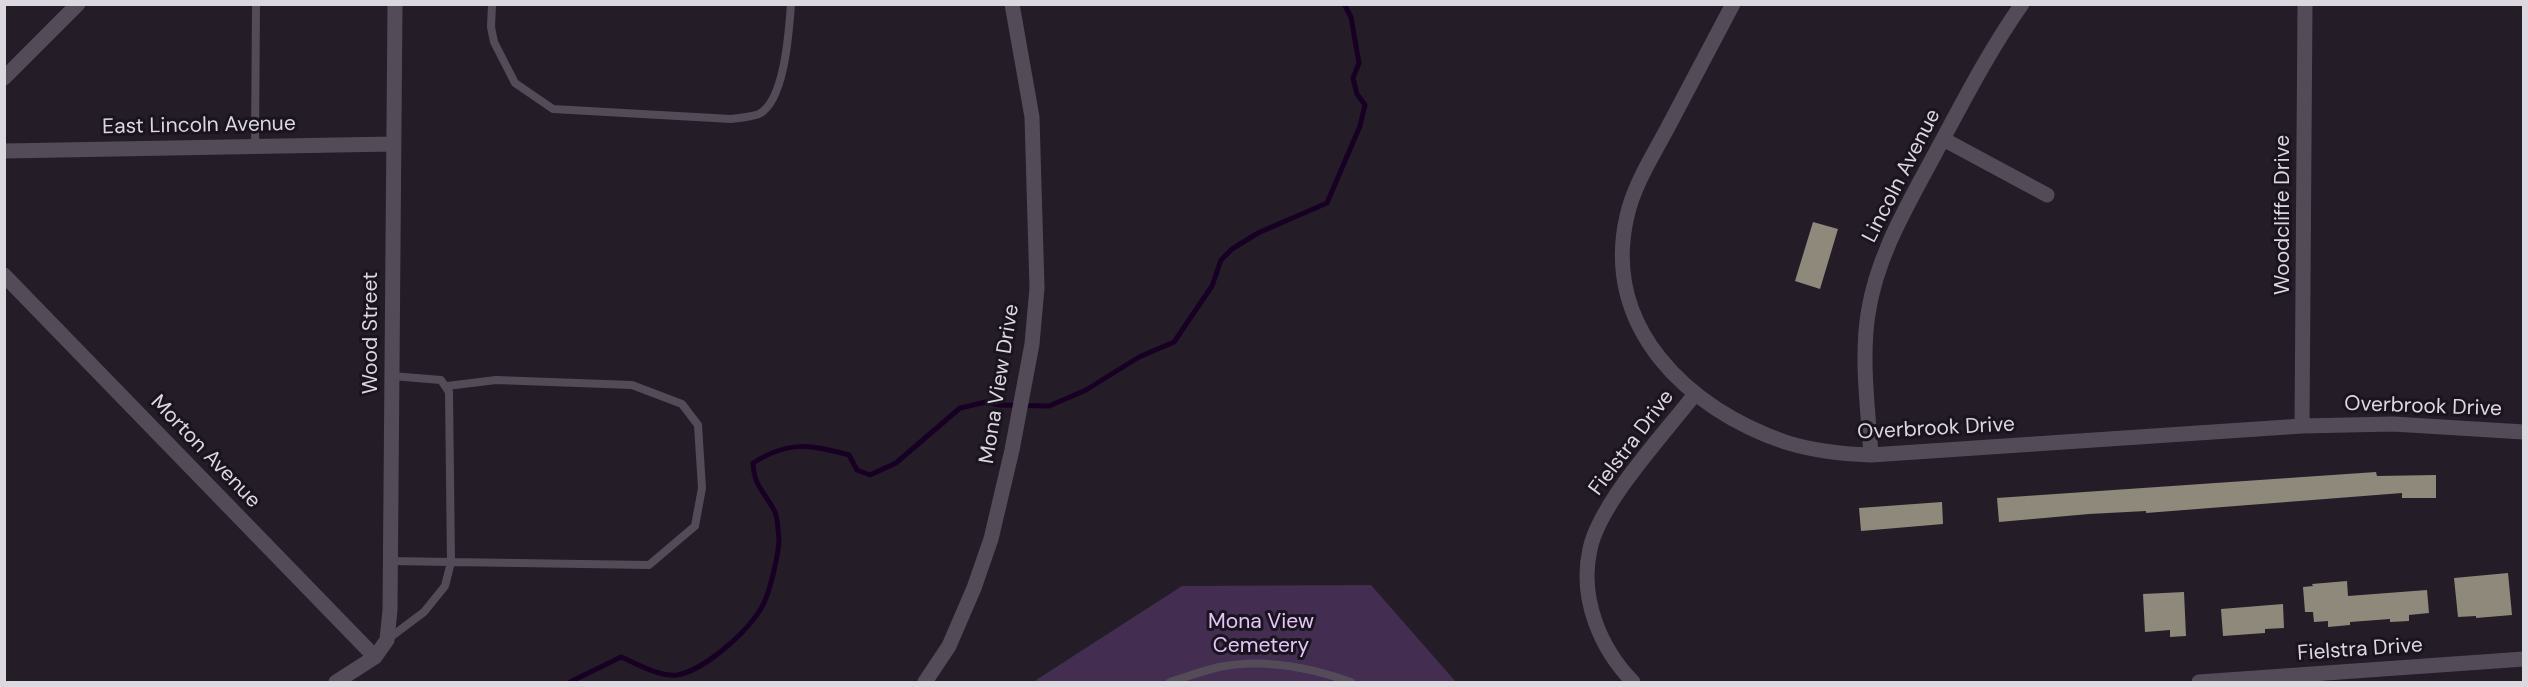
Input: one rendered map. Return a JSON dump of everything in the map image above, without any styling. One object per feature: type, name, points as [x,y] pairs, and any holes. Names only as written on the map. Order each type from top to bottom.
[{"type":"street","points":[[4,78],[78,4]]},
{"type":"street","name":"Wood Street","points":[[375,657],[387,640],[390,610],[395,4]]},
{"type":"street","name":"Mona View Drive","points":[[926,682],[950,646],[991,539],[1023,397],[1035,310],[1036,227],[1032,117],[1012,4]]},
{"type":"street","name":"Overbrook Drive","points":[[1732,4],[1633,193],[1622,242],[1626,285],[1635,318],[1650,348],[1672,374],[1695,394],[1725,414],[1758,431],[1787,442],[1815,449],[1870,455],[2302,426],[2393,424],[2523,432]]},
{"type":"street","name":"Lincoln Avenue","points":[[1870,455],[1866,362],[1868,315],[1874,284],[1891,238],[1943,139],[1994,44],[2022,4]]},
{"type":"street","name":"Woodcliffe Drive","points":[[2302,426],[2305,4]]},
{"type":"street","points":[[1943,139],[2047,195]]},
{"type":"street","name":"East Lincoln Avenue","points":[[4,152],[393,144]]},
{"type":"street","name":"Morton Avenue","points":[[4,275],[375,657]]},
{"type":"street","name":"Fielstra Drive","points":[[1634,682],[1621,669],[1601,640],[1592,611],[1588,583],[1590,548],[1605,514],[1627,480],[1695,394]]},
{"type":"street","points":[[336,682],[375,657]]},
{"type":"street","name":"Fielstra Drive","points":[[2199,682],[2523,659]]},
{"type":"lane","points":[[255,146],[256,4]]},
{"type":"lane","points":[[492,4],[491,27],[494,42],[515,82],[553,110],[731,119],[760,113],[776,93],[787,49],[791,4]]},
{"type":"lane","points":[[387,640],[424,612],[445,586],[451,562],[449,392],[441,380],[392,376]]},
{"type":"lane","points":[[391,561],[650,566],[695,526],[702,488],[698,425],[682,404],[632,385],[496,380],[447,386]]},
{"type":"lane","points":[[1170,682],[1218,667],[1250,663],[1286,665],[1351,682]]},
{"type":"green space","name":"Mona View Cemetery","points":[[1371,585],[1456,682],[1033,682],[1182,586]]},
{"type":"building","points":[[1813,222],[1838,229],[1820,289],[1795,281]]},
{"type":"building","points":[[2376,472],[2377,476],[2436,475],[2436,498],[2402,498],[2402,493],[1999,522],[1997,498]]},
{"type":"building","points":[[1942,502],[1943,524],[1861,531],[1859,508]]},
{"type":"building","points":[[2508,573],[2512,615],[2458,617],[2454,578]]},
{"type":"building","points":[[2347,581],[2348,596],[2427,590],[2429,613],[2409,615],[2409,621],[2390,622],[2390,619],[2350,622],[2350,625],[2328,627],[2328,621],[2314,622],[2313,612],[2305,612],[2303,587]]},
{"type":"building","points":[[2184,592],[2186,636],[2170,637],[2170,630],[2145,632],[2143,594]]},
{"type":"building","points":[[2283,604],[2284,628],[2265,629],[2265,633],[2223,636],[2221,609]]},
{"type":"waterway","points":[[570,682],[621,657],[663,674],[677,675],[702,665],[716,656],[742,633],[761,609],[768,592],[779,545],[776,515],[755,478],[753,463],[778,451],[811,447],[849,455],[857,470],[870,475],[896,463],[960,408],[986,402],[999,405],[1049,406],[1086,390],[1139,357],[1174,342],[1212,286],[1221,260],[1232,249],[1258,233],[1327,203],[1360,126],[1365,105],[1357,94],[1353,78],[1359,63],[1351,17],[1344,4]]}]
